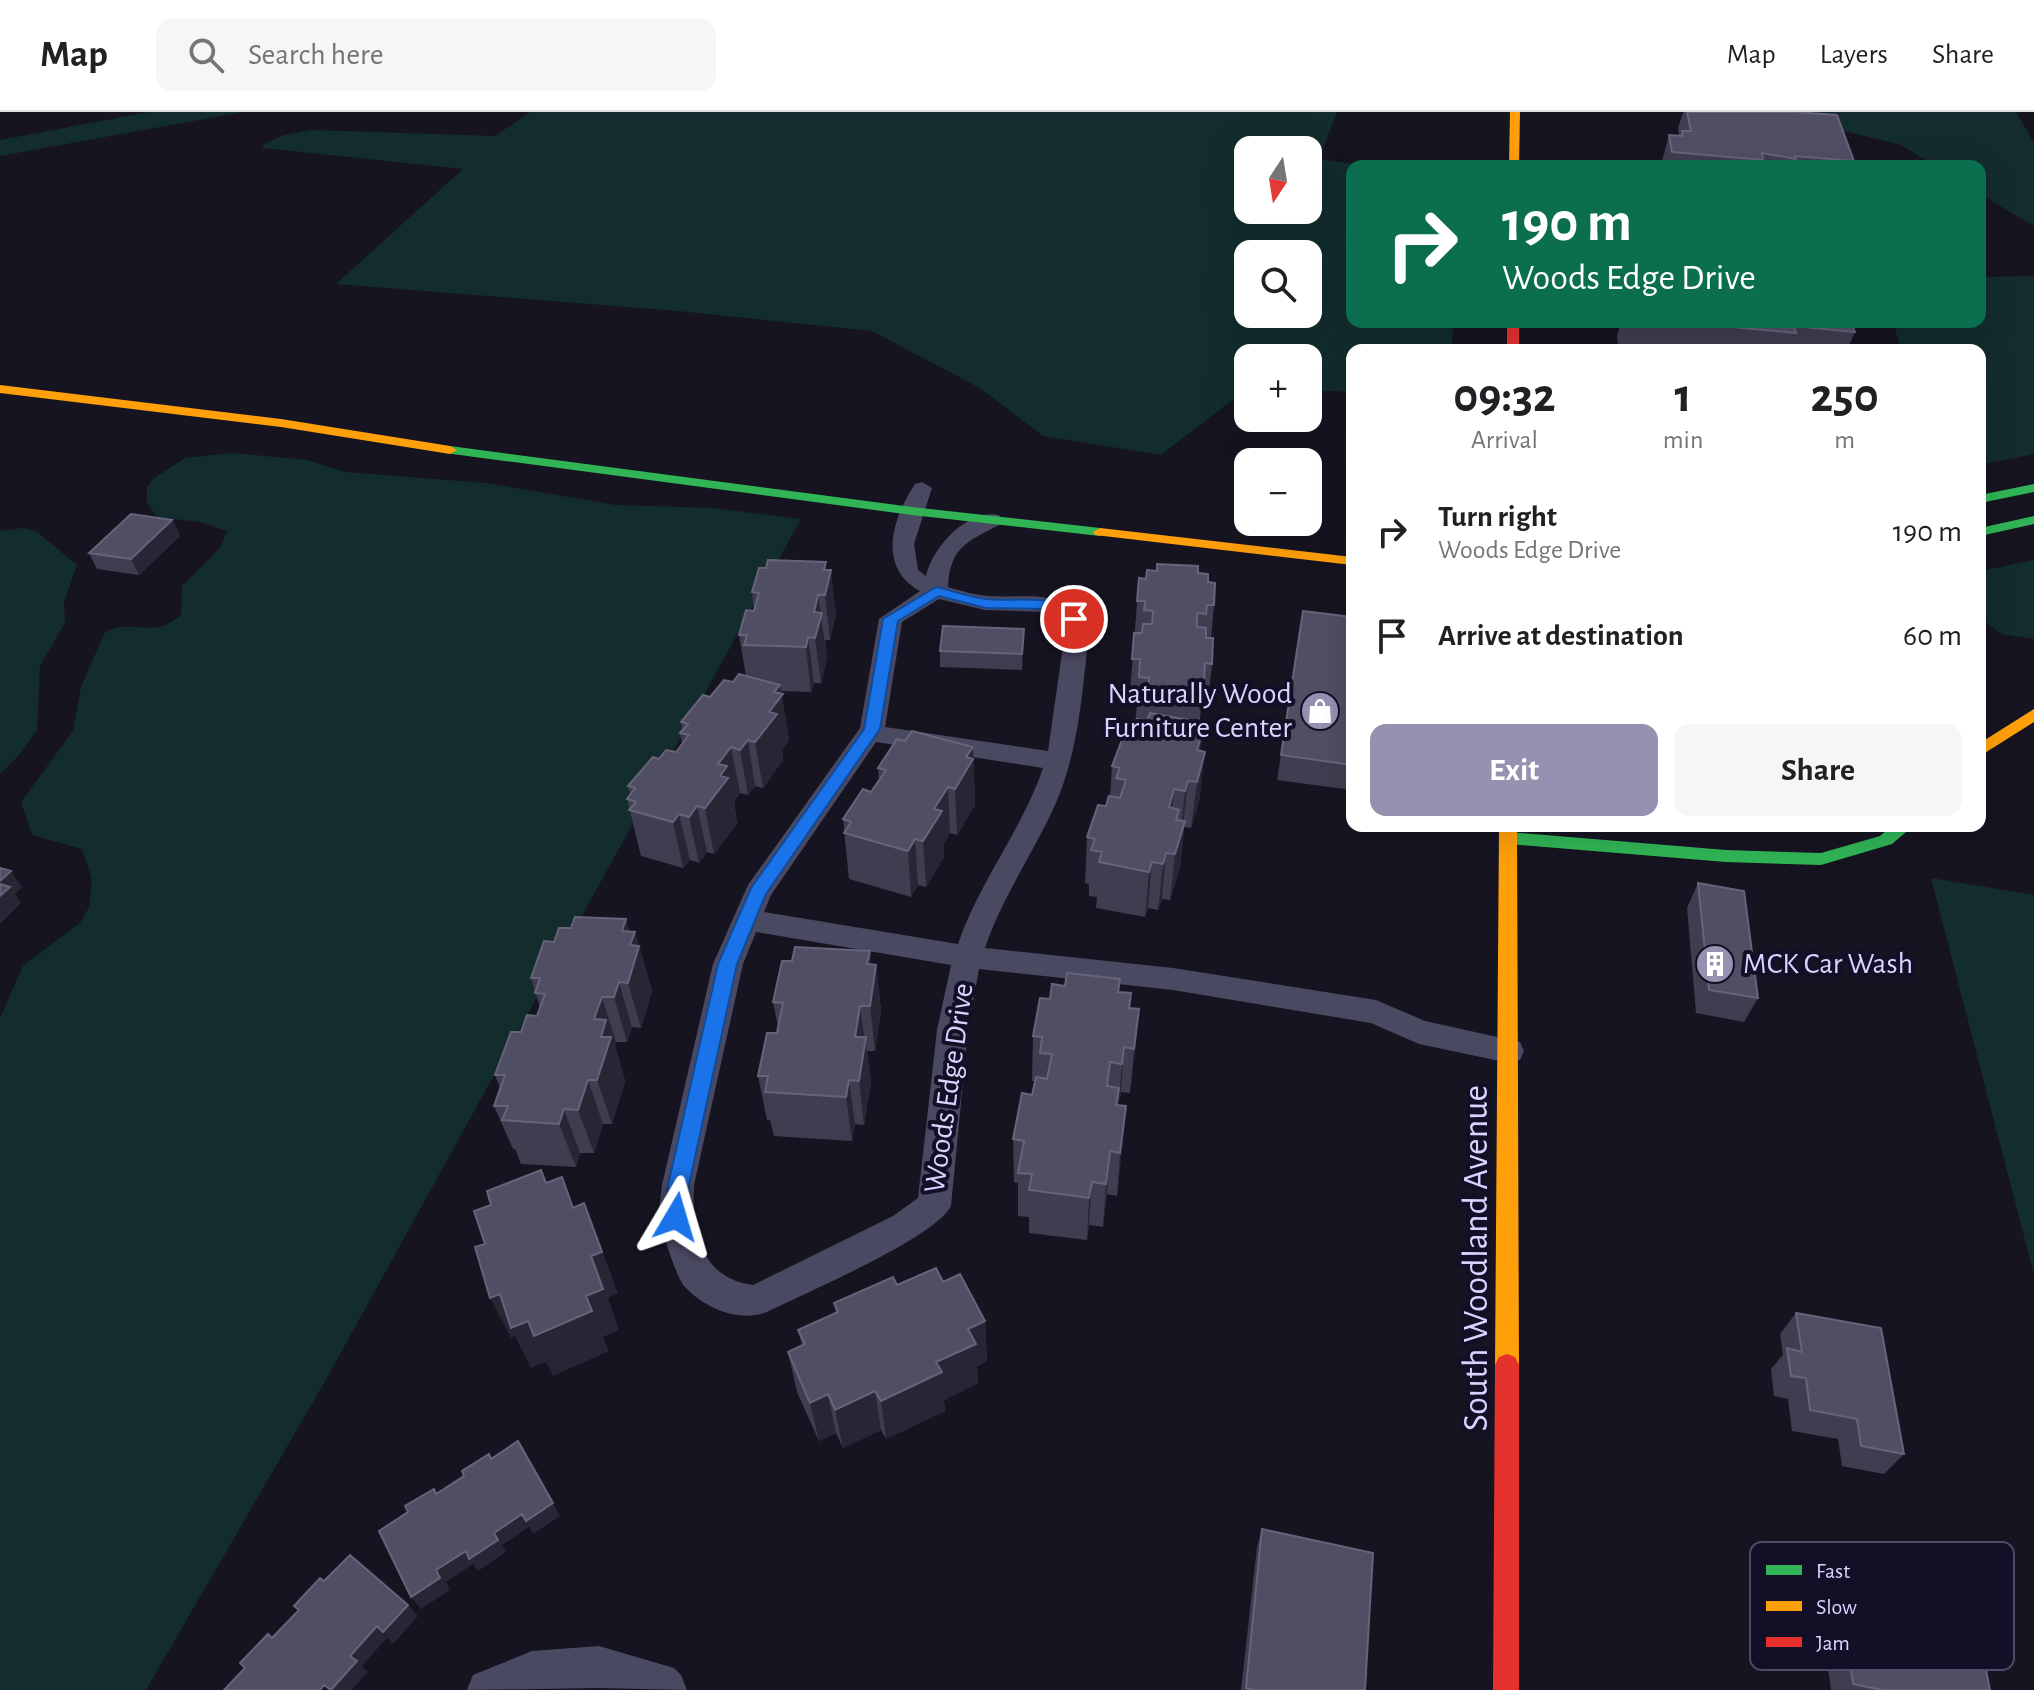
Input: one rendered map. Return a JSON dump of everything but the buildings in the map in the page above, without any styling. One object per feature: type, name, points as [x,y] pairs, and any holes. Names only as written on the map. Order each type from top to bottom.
[{"type":"main road","points":[[1514,160],[1515,112]]},
{"type":"main road","points":[[0,389],[281,423],[374,440],[912,511],[1346,560]]},
{"type":"main road","points":[[281,423],[392,428],[641,456]]},
{"type":"main road","points":[[1986,498],[2034,488]]},
{"type":"main road","points":[[1986,531],[2034,520]]},
{"type":"main road","points":[[1986,747],[2034,714]]},
{"type":"main road","points":[[1508,832],[1726,856],[1821,859],[1886,840],[1896,832]]},
{"type":"main road","name":"South Woodland Avenue","points":[[1506,1690],[1508,832]]},
{"type":"street","points":[[923,488],[912,511],[903,559],[908,573],[936,591],[942,551],[955,539],[991,520]]},
{"type":"street","name":"Woods Edge Drive","points":[[936,591],[986,603],[1046,605],[1063,609],[1074,619],[1077,632],[1065,725],[1051,785],[1036,821],[977,929],[958,995],[934,1206],[905,1226],[755,1301],[726,1297],[695,1274],[676,1217],[678,1185],[728,964],[758,892],[870,733],[891,619],[936,591]]},
{"type":"street","points":[[870,733],[1056,761]]},
{"type":"street","name":"Woods Edge Drive","points":[[748,920],[970,957],[1173,979],[1376,1012],[1419,1032],[1509,1051]]},
{"type":"street","points":[[488,1690],[532,1672],[599,1667],[659,1683],[666,1690]]},
{"type":"green space","points":[[149,112],[243,112],[0,156],[0,140]]},
{"type":"green space","points":[[530,112],[1337,112],[1322,151],[1322,136],[1234,136],[1234,224],[1322,224],[1322,159],[1346,163],[1346,328],[1453,328],[1452,344],[1346,344],[1346,392],[1322,391],[1322,344],[1234,344],[1234,399],[1161,455],[1043,436],[980,388],[872,331],[678,311],[336,284],[463,169],[263,148],[263,145],[281,136],[311,130],[495,136]]},
{"type":"green space","points":[[1706,112],[2016,112],[2034,143],[2034,226],[1986,198],[1986,160],[1925,160],[1901,145],[1844,131],[1708,119]]},
{"type":"green space","points":[[2034,276],[2034,454],[1986,464],[1986,344],[1899,344],[1895,328],[1986,328],[1986,277]]},
{"type":"green space","points":[[233,453],[307,460],[345,472],[486,483],[616,505],[713,508],[801,519],[328,1376],[146,1690],[0,1690],[0,1018],[23,966],[80,923],[89,907],[92,880],[82,849],[32,835],[21,802],[73,731],[81,687],[105,632],[126,627],[161,627],[181,615],[182,586],[219,549],[227,531],[200,522],[157,517],[147,503],[147,487],[153,479],[185,458]]},
{"type":"green space","points":[[22,528],[36,531],[77,565],[64,603],[65,623],[40,666],[37,730],[0,774],[0,531]]},
{"type":"green space","points":[[2034,560],[2034,639],[2002,634],[1986,622],[1986,570]]},
{"type":"green space","points":[[1931,878],[2034,895],[2034,1275]]},
{"type":"traffic: fast","points":[[450,450],[912,511],[1100,532]]},
{"type":"traffic: fast","points":[[1986,498],[2034,488]]},
{"type":"traffic: fast","points":[[1986,531],[2034,520]]},
{"type":"traffic: fast","points":[[1508,838],[1726,856],[1821,859],[1886,840],[1896,832]]},
{"type":"traffic: slow","points":[[1514,160],[1515,112]]},
{"type":"traffic: slow","points":[[0,389],[281,423],[450,450]]},
{"type":"traffic: slow","points":[[1100,532],[1346,560]]},
{"type":"traffic: slow","points":[[1986,747],[2034,714]]},
{"type":"traffic: slow","points":[[1507,1365],[1508,832]]},
{"type":"traffic: jam","points":[[1513,328],[1513,344]]},
{"type":"traffic: jam","points":[[1506,1690],[1507,1365]]},
{"type":"place","name":"Naturally Wood Furniture Center","points":[[1320,711]]},
{"type":"place","name":"MCK Car Wash","points":[[1715,964]]},
{"type":"route","points":[[676,1217],[678,1185],[728,964],[758,892],[872,729],[891,619],[936,591],[986,603],[1046,605],[1063,609],[1074,619]]}]
